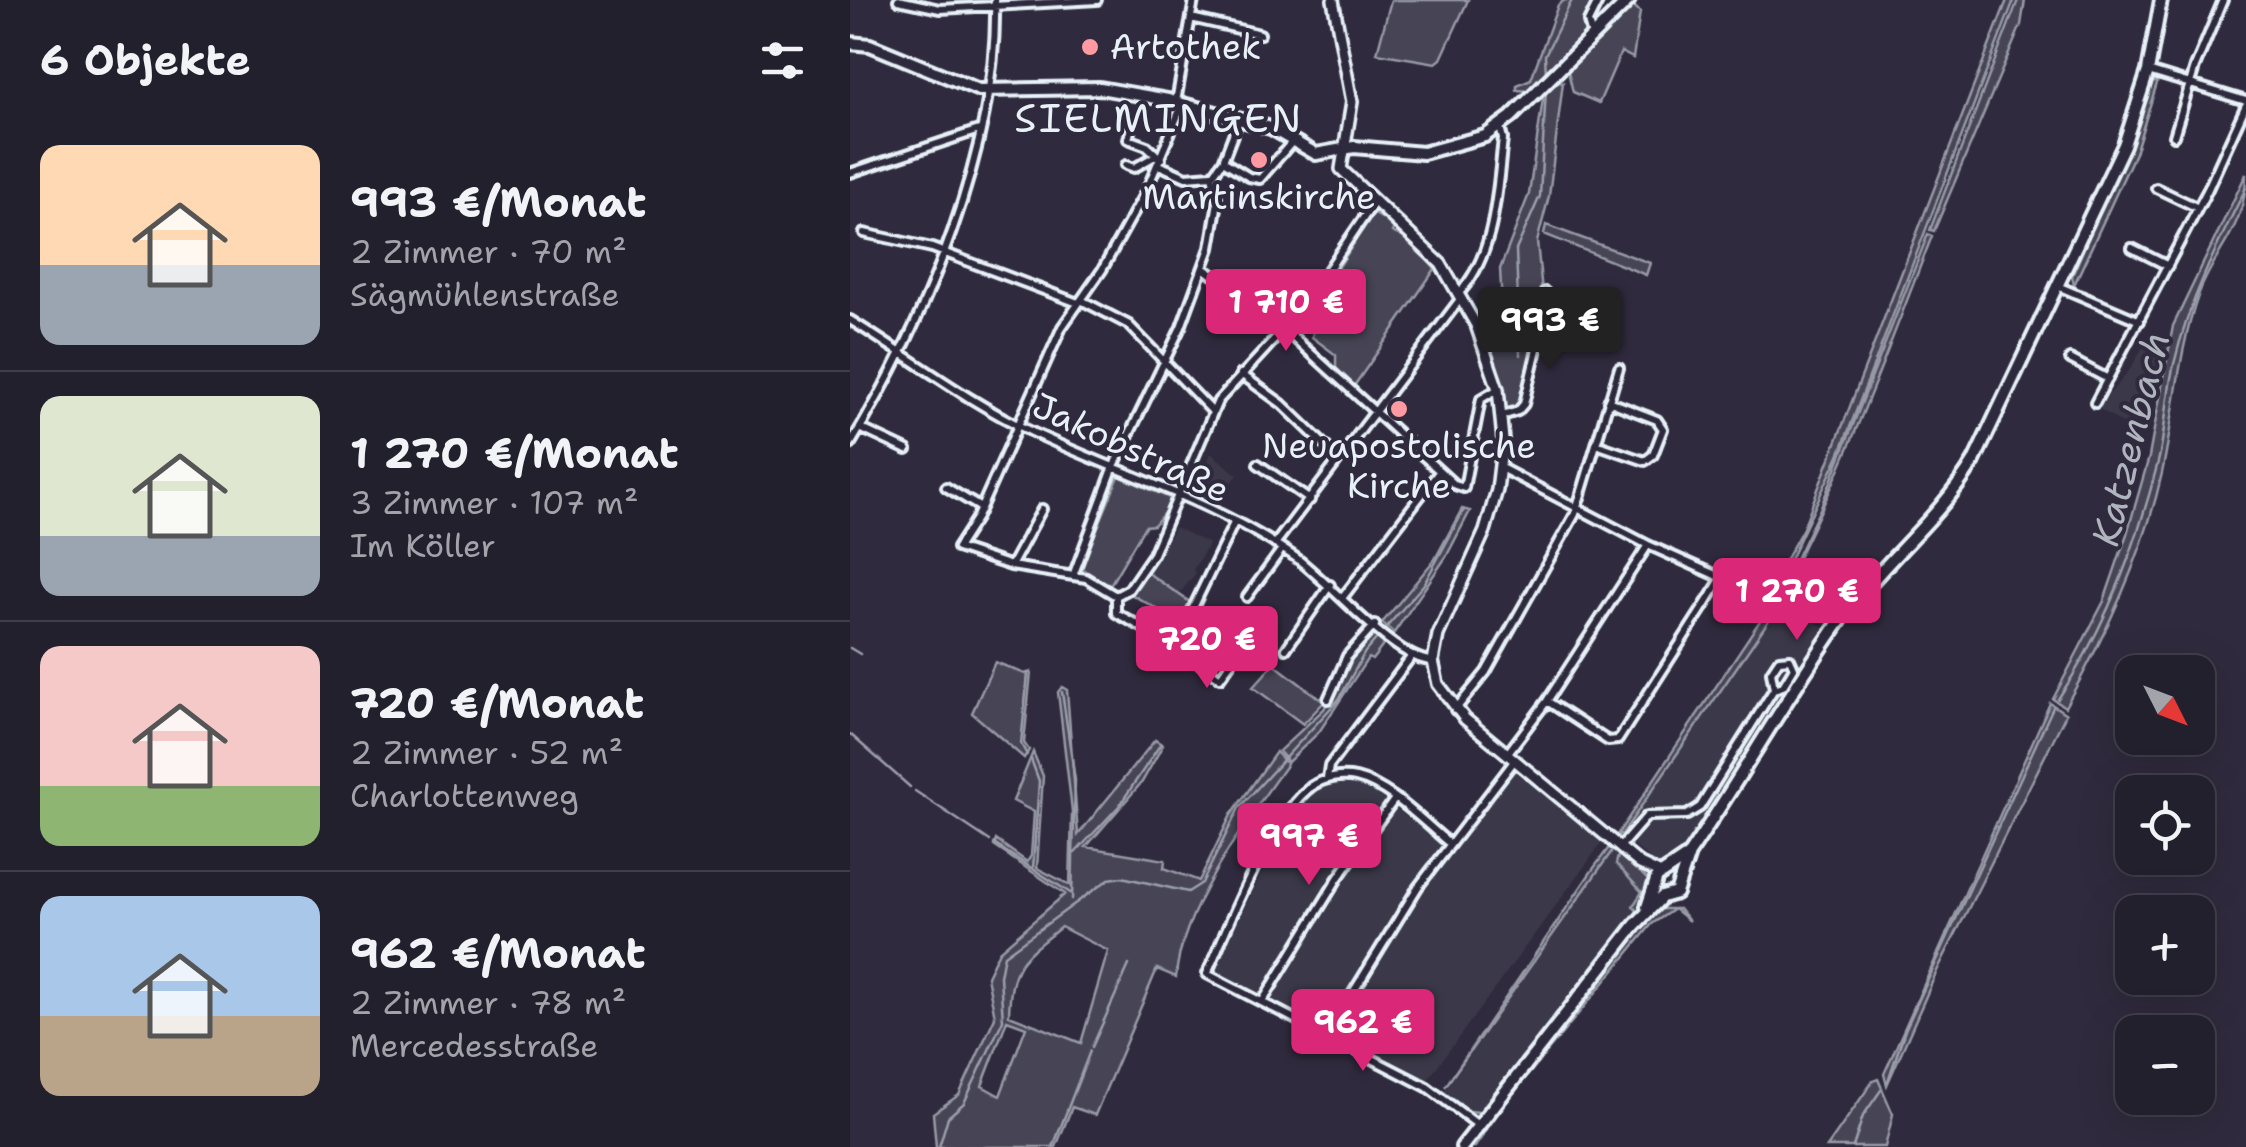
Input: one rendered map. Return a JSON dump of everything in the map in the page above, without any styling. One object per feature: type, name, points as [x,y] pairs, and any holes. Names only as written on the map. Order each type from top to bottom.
[{"type":"main road","points":[[850,42],[870,45],[954,84],[990,92],[1111,88],[1240,118],[1277,130],[1305,150],[1322,154],[1341,148],[1431,152],[1469,143],[1500,127],[1629,0]]},
{"type":"main road","points":[[1462,1147],[1689,854],[1844,615],[1962,480],[2060,287],[2124,146],[2148,70],[2161,0]]},
{"type":"street","points":[[898,0],[995,4],[1097,0]]},
{"type":"street","points":[[1116,596],[1093,581],[1011,566],[956,548],[981,508],[1080,302],[1158,160],[1179,103],[1194,0]]},
{"type":"street","points":[[1332,0],[1352,102],[1341,148],[1343,174],[1428,249],[1460,295],[1486,347],[1498,389],[1501,468],[1485,531],[1438,634],[1433,661],[1438,684],[1455,710],[1663,883]]},
{"type":"street","points":[[1592,36],[1588,22],[1599,0]]},
{"type":"street","points":[[2174,136],[2189,83],[2223,0]]},
{"type":"street","points":[[850,445],[903,353],[943,252],[990,92],[995,4]]},
{"type":"street","points":[[1191,18],[1260,34]]},
{"type":"street","points":[[2095,404],[2198,208],[2246,103],[2148,70]]},
{"type":"street","points":[[1131,128],[1128,139],[1146,146],[1158,160],[1186,176],[1212,175],[1224,161],[1240,118]]},
{"type":"street","points":[[1247,598],[1310,500],[1377,415],[1478,265],[1492,216],[1503,139],[1500,127]]},
{"type":"street","points":[[850,173],[980,130]]},
{"type":"street","points":[[1224,161],[1260,179],[1293,142]]},
{"type":"street","points":[[1126,165],[1134,168],[1158,160]]},
{"type":"street","points":[[1073,576],[1114,466],[1165,359],[1202,268],[1218,212],[1212,175]]},
{"type":"street","points":[[2156,188],[2198,208]]},
{"type":"street","points":[[1116,596],[1129,589],[1153,554],[1212,412],[1241,374],[1285,329],[1374,200]]},
{"type":"street","points":[[864,233],[943,252],[1122,320],[1165,359],[1212,412]]},
{"type":"street","points":[[2132,248],[2168,266]]},
{"type":"street","points":[[1202,268],[1285,329],[1438,472],[1464,488],[1480,400],[1498,389]]},
{"type":"street","points":[[2060,287],[2140,320]]},
{"type":"street","points":[[1502,416],[1518,412],[1524,404],[1545,315],[1545,292]]},
{"type":"street","name":"Jakobstraße","points":[[850,320],[1018,425],[1179,496],[1279,546],[1411,657]]},
{"type":"street","points":[[2070,359],[2108,379]]},
{"type":"street","points":[[1455,710],[1486,672],[1578,508],[1619,368]]},
{"type":"street","points":[[1241,374],[1282,404],[1339,460]]},
{"type":"street","points":[[1596,444],[1645,462],[1651,458],[1662,434],[1658,420],[1608,401]]},
{"type":"street","points":[[860,428],[908,450]]},
{"type":"street","points":[[1258,464],[1310,500]]},
{"type":"street","points":[[1501,468],[1648,545],[1722,578],[1618,740],[1608,741],[1547,702]]},
{"type":"street","points":[[1343,597],[1438,472]]},
{"type":"street","points":[[946,488],[981,508]]},
{"type":"street","points":[[1011,566],[1042,509]]},
{"type":"street","points":[[1176,645],[1234,524]]},
{"type":"street","points":[[1326,1036],[1395,922],[1511,757],[1648,545]]},
{"type":"street","points":[[1286,650],[1330,585]]},
{"type":"street","points":[[1116,596],[1116,614],[1176,645],[1218,681],[1233,660]]},
{"type":"street","points":[[1328,698],[1347,656],[1376,626]]},
{"type":"street","points":[[1327,779],[1329,766],[1411,657],[1433,661]]},
{"type":"street","points":[[1620,848],[1643,818],[1687,815],[1700,807],[1774,689],[1784,686],[1793,672],[1790,660],[1779,660],[1771,672],[1774,689]]},
{"type":"street","points":[[1450,844],[1394,800],[1359,779],[1327,779],[1308,790],[1284,820],[1239,902],[1208,974],[1415,1081],[1478,1125]]},
{"type":"street","points":[[1262,1002],[1338,878],[1394,800]]},
{"type":"shaded area","points":[[1391,0],[1468,0],[1436,63],[1377,53]]},
{"type":"shaded area","points":[[1565,0],[1596,0],[1584,33],[1529,91],[1517,90],[1517,85],[1531,79],[1558,5]]},
{"type":"shaded area","points":[[2007,0],[2014,0],[1840,453],[1773,596],[1767,593],[1803,528]]},
{"type":"shaded area","points":[[2018,0],[2025,0],[2021,25],[1934,231],[1930,230]]},
{"type":"shaded area","points":[[1631,3],[1640,12],[1633,58],[1621,52],[1599,103],[1573,92],[1567,67]]},
{"type":"shaded area","points":[[1555,80],[1563,82],[1549,196],[1537,242],[1544,311],[1521,406],[1512,410],[1505,406],[1491,346],[1504,342],[1500,269],[1529,194],[1544,92]]},
{"type":"shaded area","points":[[2158,80],[2135,153],[2074,285],[2072,276],[2128,146],[2148,86]]},
{"type":"shaded area","points":[[2246,174],[2236,223],[2206,277],[2192,315],[2162,473],[2145,534],[2109,623],[2065,707],[2053,699],[2104,601],[2127,534],[2149,457],[2173,326]]},
{"type":"shaded area","points":[[1373,213],[1395,226],[1392,232],[1409,240],[1435,269],[1354,386],[1336,368],[1336,355],[1312,337],[1323,292]]},
{"type":"shaded area","points":[[1546,225],[1650,263],[1646,275],[1544,234]]},
{"type":"shaded area","points":[[1928,234],[1932,236],[1860,420],[1821,510],[1777,598],[1820,509]]},
{"type":"shaded area","points":[[2148,337],[2167,340],[2167,356],[2138,434],[2098,408],[2131,368]]},
{"type":"shaded area","points":[[1211,453],[1238,475],[1213,502],[1195,492]]},
{"type":"shaded area","points":[[1119,476],[1170,498],[1172,503],[1154,525],[1145,526],[1109,587],[1081,568]]},
{"type":"shaded area","points":[[1462,509],[1470,511],[1446,557],[1394,633],[1382,623],[1435,559]]},
{"type":"shaded area","points":[[1175,527],[1209,544],[1193,570],[1196,573],[1179,594],[1149,573]]},
{"type":"shaded area","points":[[1145,571],[1194,605],[1184,624],[1129,593]]},
{"type":"shaded area","points":[[1774,600],[1828,629],[1689,840],[1669,865],[1656,864],[1620,834]]},
{"type":"shaded area","points":[[1773,601],[1780,604],[1622,834],[1617,835]]},
{"type":"shaded area","points":[[1374,633],[1385,643],[1372,660],[1368,658],[1319,732],[1288,762],[1279,751],[1324,709],[1351,656]]},
{"type":"shaded area","points":[[995,662],[1025,674],[1031,672],[1024,743],[1029,750],[1024,758],[972,713]]},
{"type":"shaded area","points":[[1274,664],[1324,702],[1303,724],[1253,687]]},
{"type":"shaded area","points":[[1062,687],[1067,690],[1078,835],[1155,740],[1163,745],[1142,782],[1086,847],[1165,860],[1164,868],[1199,881],[1231,815],[1276,752],[1287,764],[1218,866],[1190,923],[1176,977],[1157,969],[1095,1115],[1072,1107],[1056,1147],[936,1147],[933,1113],[959,1095],[995,1017],[987,976],[999,951],[1065,894],[994,846],[996,840],[1027,862],[1031,856],[1034,812],[1013,801],[1033,752],[1043,776],[1037,868],[1070,885],[1072,811],[1058,692]],"holes":[[[1061,927],[1108,951],[1081,1043],[1009,1015],[1012,984],[1021,963]],[[1007,1020],[1026,1027],[1000,1096],[982,1086]]]},
{"type":"shaded area","points":[[2050,703],[2066,714],[1937,971],[1887,1085],[1884,1074]]},
{"type":"shaded area","points":[[1515,769],[1604,840],[1426,1082],[1218,974],[1215,969],[1265,866],[1301,806],[1316,791],[1331,782],[1367,786],[1450,851]]},
{"type":"shaded area","points":[[1610,846],[1612,851],[1445,1087],[1591,872]]},
{"type":"shaded area","points":[[1612,851],[1647,886],[1637,909],[1474,1117],[1442,1095]]},
{"type":"shaded area","points":[[1623,855],[1649,881],[1647,899],[1474,1121],[1461,1110],[1479,1112],[1637,911],[1633,906],[1642,892],[1616,864],[1618,856]]},
{"type":"shaded area","points":[[1674,909],[1652,924],[1505,1103],[1475,1147],[1467,1147],[1657,910]]},
{"type":"shaded area","points":[[1878,1079],[1893,1114],[1885,1147],[1827,1147],[1873,1081]]},
{"type":"waterway","points":[[1546,74],[1545,55],[1572,0]]},
{"type":"waterway","points":[[1520,355],[1516,250],[1540,196],[1546,89]]},
{"type":"waterway","name":"Katzenbach","points":[[2058,699],[2091,644],[2130,555],[2158,462],[2180,341],[2205,274],[2246,188]]},
{"type":"waterway","points":[[939,1147],[948,1117],[964,1103],[1003,1020],[1000,976],[1004,955],[1109,879],[1122,877],[1188,892],[1202,883],[1239,808],[1339,699],[1365,652],[1424,584],[1464,510]]},
{"type":"waterway","points":[[850,648],[860,654]]},
{"type":"waterway","points":[[1027,755],[1021,744],[1028,673]]},
{"type":"waterway","points":[[1062,692],[1075,780],[1072,899]]},
{"type":"waterway","name":"Katzenbach","points":[[1888,1081],[1905,1030],[2053,707]]},
{"type":"waterway","points":[[850,734],[910,787]]},
{"type":"waterway","points":[[1075,853],[1119,806],[1160,745]]},
{"type":"waterway","points":[[1031,759],[1039,781],[1033,869]]},
{"type":"waterway","points":[[915,791],[990,841]]},
{"type":"waterway","points":[[994,844],[1072,894]]},
{"type":"waterway","points":[[1092,1047],[1129,965]]},
{"type":"waterway","points":[[1053,1147],[1090,1051]]},
{"type":"waterway","points":[[1853,1147],[1863,1116],[1881,1090]]},
{"type":"place","name":"Artothek","points":[[1090,47]]},
{"type":"place","name":"Martinskirche","points":[[1259,160]]},
{"type":"place","name":"Neuapostolische Kirche","points":[[1399,409]]},
{"type":"district","name":"SIELMINGEN","points":[[1159,118]]}]
